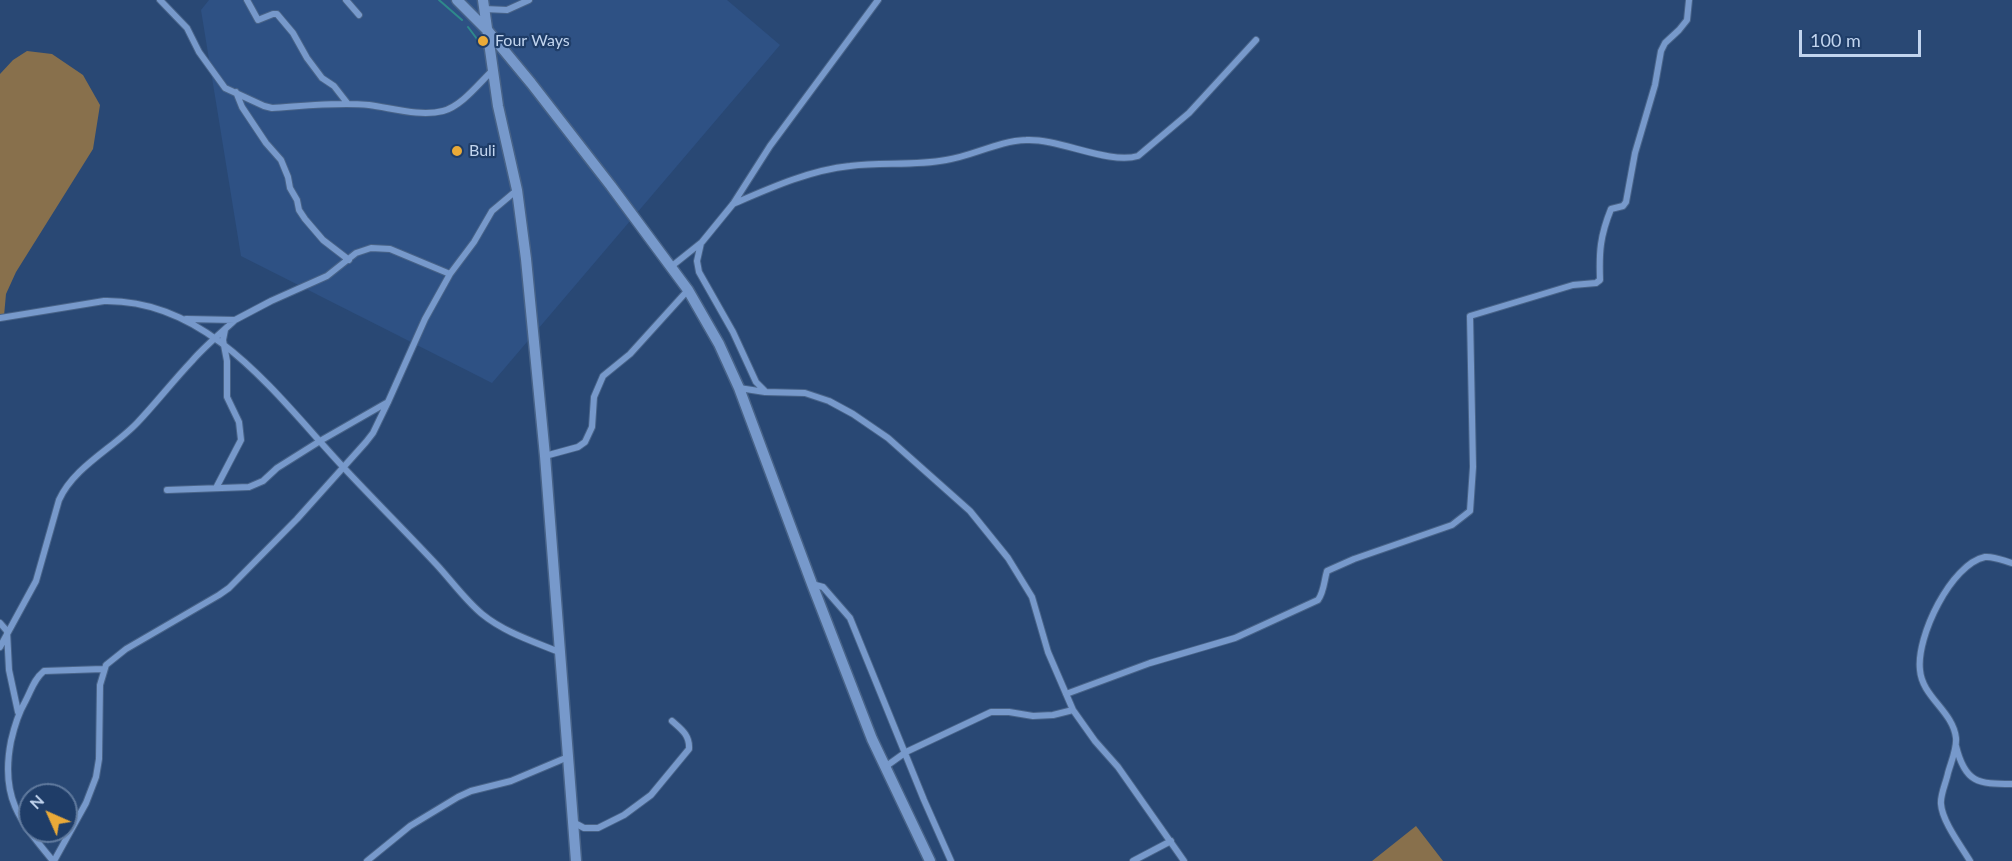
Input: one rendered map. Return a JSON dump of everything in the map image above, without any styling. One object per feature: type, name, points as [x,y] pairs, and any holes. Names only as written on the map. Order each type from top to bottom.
[{"type":"main road","points":[[457,0],[488,31],[531,83],[672,266],[720,344],[739,388],[857,701],[885,767],[930,861]]},
{"type":"main road","points":[[484,5],[498,106],[517,190],[526,259],[545,456],[576,861]]},
{"type":"street","points":[[160,0],[187,28],[199,52],[225,88],[272,108],[348,104],[412,112],[444,111],[454,106],[494,68]]},
{"type":"street","points":[[247,0],[258,20],[277,14],[293,33],[322,78],[334,86],[348,104]]},
{"type":"street","points":[[346,0],[359,15]]},
{"type":"street","points":[[484,5],[504,11],[529,0]]},
{"type":"street","points":[[672,266],[702,242],[733,204],[770,147],[878,0]]},
{"type":"street","points":[[1066,694],[1150,663],[1235,638],[1318,600],[1322,595],[1327,571],[1354,559],[1452,525],[1470,511],[1473,467],[1470,316],[1573,285],[1600,280],[1599,247],[1605,224],[1611,209],[1623,206],[1626,202],[1635,153],[1655,86],[1660,51],[1687,20],[1689,0]]},
{"type":"street","points":[[733,204],[794,180],[831,169],[864,165],[930,163],[949,160],[991,146],[1027,140],[1132,158],[1138,156],[1189,113],[1256,40]]},
{"type":"street","points":[[236,92],[249,117],[280,160],[299,210],[305,219],[324,240],[349,260]]},
{"type":"street","points":[[103,669],[44,671],[36,680],[19,713],[7,757],[6,783],[9,794],[25,825],[54,861],[86,804],[96,777],[99,759],[100,685],[103,669],[117,654],[229,588],[344,468],[373,433],[425,319],[450,274],[474,242],[492,211],[517,190]]},
{"type":"street","points":[[702,242],[696,261],[699,272],[733,332],[756,382],[765,392]]},
{"type":"street","points":[[0,647],[36,581],[58,500],[64,489],[83,469],[135,425],[180,377],[191,361],[227,327],[271,301],[327,276],[363,250],[390,249],[450,274]]},
{"type":"street","points":[[545,456],[578,447],[585,442],[592,427],[594,397],[603,376],[630,354],[688,290]]},
{"type":"street","points":[[0,318],[121,300],[185,319],[199,327],[225,346],[272,388],[481,613],[512,633],[559,652]]},
{"type":"street","points":[[185,319],[236,320]]},
{"type":"street","points":[[216,488],[238,450],[241,440],[239,422],[227,397],[223,334],[227,327]]},
{"type":"street","points":[[739,388],[765,392],[805,393],[829,401],[888,438],[970,511],[1008,558],[1032,597],[1048,652],[1074,710],[1095,741],[1118,767],[1184,861]]},
{"type":"street","points":[[167,490],[249,487],[263,481],[277,468],[320,441],[388,402]]},
{"type":"street","points":[[2012,563],[1989,557],[1983,558],[1953,581],[1935,608],[1925,633],[1920,669],[1923,683],[1952,725],[1959,760],[1974,780],[2012,784]]},
{"type":"street","points":[[812,584],[823,587],[850,618],[951,861]]},
{"type":"street","points":[[0,623],[7,632],[9,670],[19,713]]},
{"type":"street","points":[[885,767],[906,753],[991,712],[1033,716],[1053,715],[1074,710]]},
{"type":"street","points":[[573,822],[584,828],[605,825],[624,815],[651,795],[689,748],[685,733],[672,721]]},
{"type":"street","points":[[1956,746],[1941,802],[1946,820],[1970,861]]},
{"type":"street","points":[[367,861],[410,826],[458,797],[478,789],[511,781],[568,757]]},
{"type":"street","points":[[1133,861],[1171,841]]},
{"type":"shaded area","name":"Buli","points":[[209,0],[727,0],[780,45],[492,383],[241,256],[201,10]]},
{"type":"shaded area","points":[[27,51],[52,54],[83,75],[100,105],[93,149],[16,272],[6,294],[4,316],[0,315],[0,74],[13,60]]},
{"type":"shaded area","points":[[1416,826],[1443,861],[1372,861]]},
{"type":"waterway","points":[[439,0],[462,20]]},
{"type":"waterway","points":[[468,27],[483,47]]},
{"type":"place","name":"Four Ways","points":[[483,41]]},
{"type":"place","name":"Buli","points":[[457,151]]}]
